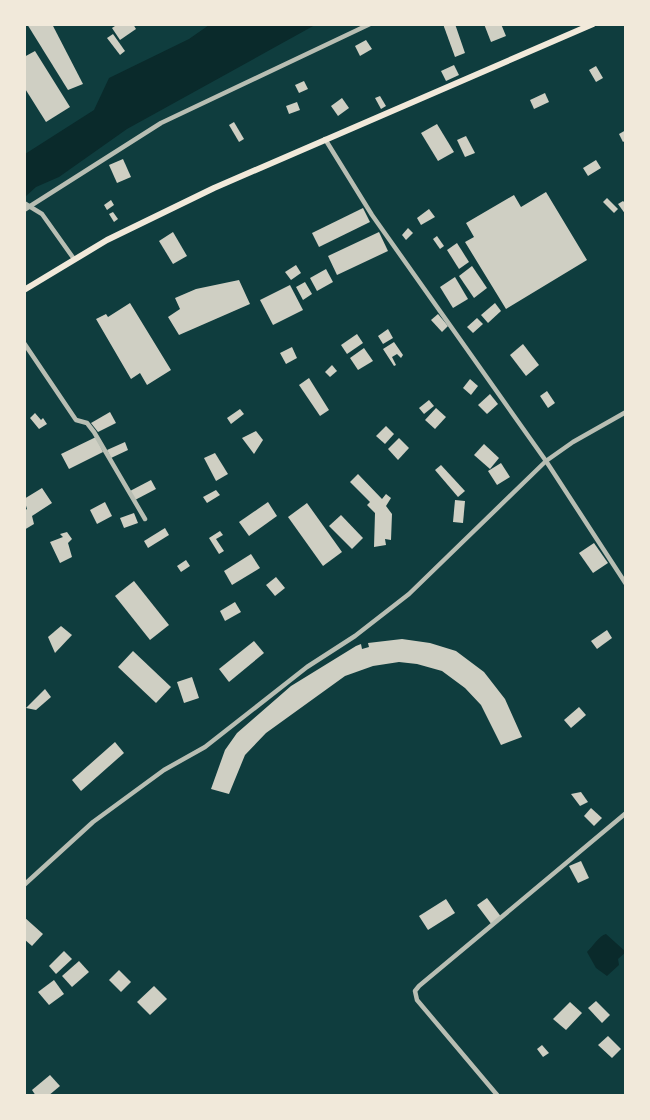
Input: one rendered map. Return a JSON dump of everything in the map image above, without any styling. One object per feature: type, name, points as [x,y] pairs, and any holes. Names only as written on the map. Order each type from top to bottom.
[{"type":"main road","points":[[24,290],[107,240],[214,188],[593,24]]},
{"type":"street","points":[[24,210],[161,123],[370,24]]},
{"type":"street","points":[[325,139],[372,215],[546,461],[625,583]]},
{"type":"street","points":[[24,203],[42,214],[74,259]]},
{"type":"street","points":[[24,343],[76,420],[87,423],[94,432],[145,519]]},
{"type":"street","points":[[24,886],[93,822],[164,770],[205,747],[307,667],[355,636],[409,594],[546,461],[625,412]]},
{"type":"street","points":[[498,1096],[417,1000],[415,992],[625,813]]},
{"type":"water","points":[[209,25],[315,25],[127,129],[59,177],[36,187],[25,197],[25,154],[94,110],[109,78],[189,39]]},
{"type":"water","points":[[606,934],[626,952],[618,959],[619,965],[607,976],[596,968],[587,952]]},
{"type":"building","points":[[27,24],[52,24],[83,84],[68,90]]},
{"type":"building","points":[[118,24],[133,24],[136,29],[120,40],[112,28]]},
{"type":"building","points":[[443,24],[455,24],[465,53],[455,57]]},
{"type":"building","points":[[484,24],[501,24],[506,36],[491,42]]},
{"type":"building","points":[[113,34],[125,51],[120,55],[107,38]]},
{"type":"building","points":[[366,40],[372,49],[360,56],[355,46]]},
{"type":"building","points":[[35,51],[70,107],[46,122],[24,87],[24,57]]},
{"type":"building","points":[[454,65],[459,75],[446,81],[441,71]]},
{"type":"building","points":[[596,66],[603,78],[596,82],[589,70]]},
{"type":"building","points":[[304,81],[308,89],[299,93],[295,85]]},
{"type":"building","points":[[545,93],[549,102],[534,109],[530,100]]},
{"type":"building","points":[[380,96],[386,106],[381,109],[375,98]]},
{"type":"building","points":[[342,98],[349,108],[338,116],[331,106]]},
{"type":"building","points":[[297,102],[300,110],[289,114],[286,106]]},
{"type":"building","points":[[234,122],[244,139],[239,142],[229,125]]},
{"type":"building","points":[[437,124],[454,152],[438,161],[421,133]]},
{"type":"building","points":[[626,130],[626,140],[623,142],[619,134]]},
{"type":"building","points":[[466,136],[475,153],[465,157],[457,140]]},
{"type":"building","points":[[123,159],[131,177],[117,183],[109,165]]},
{"type":"building","points":[[596,160],[601,168],[588,176],[583,168]]},
{"type":"building","points":[[546,192],[587,260],[506,309],[465,242],[474,237],[466,223],[514,195],[521,207]]},
{"type":"building","points":[[607,198],[618,209],[614,213],[603,202]]},
{"type":"building","points":[[111,200],[114,205],[107,210],[104,205]]},
{"type":"building","points":[[623,201],[626,204],[626,215],[618,204]]},
{"type":"building","points":[[363,208],[370,222],[319,247],[312,233]]},
{"type":"building","points":[[429,209],[435,217],[421,225],[417,218]]},
{"type":"building","points":[[113,212],[118,219],[114,222],[109,214]]},
{"type":"building","points":[[408,228],[413,233],[406,240],[402,235]]},
{"type":"building","points":[[173,232],[187,256],[173,264],[159,241]]},
{"type":"building","points":[[379,232],[388,251],[337,275],[328,256]]},
{"type":"building","points":[[437,236],[444,246],[440,249],[433,239]]},
{"type":"building","points":[[457,243],[469,262],[459,269],[447,250]]},
{"type":"building","points":[[296,265],[301,273],[291,280],[285,272]]},
{"type":"building","points":[[472,266],[487,288],[474,298],[459,276]]},
{"type":"building","points":[[326,269],[333,282],[317,291],[310,278]]},
{"type":"building","points":[[455,277],[468,299],[453,308],[440,287]]},
{"type":"building","points":[[239,280],[250,304],[179,335],[168,317],[180,309],[175,298],[196,289]]},
{"type":"building","points":[[305,282],[312,294],[303,300],[296,287]]},
{"type":"building","points":[[290,285],[303,310],[273,325],[260,300]]},
{"type":"building","points":[[130,303],[171,370],[147,385],[140,373],[131,379],[96,319],[106,314],[108,317]]},
{"type":"building","points":[[495,303],[501,311],[488,323],[481,315]]},
{"type":"building","points":[[438,314],[448,326],[442,332],[431,320]]},
{"type":"building","points":[[477,318],[483,324],[473,333],[467,327]]},
{"type":"building","points":[[388,329],[393,338],[383,344],[378,336]]},
{"type":"building","points":[[357,334],[363,343],[347,354],[341,345]]},
{"type":"building","points":[[394,342],[403,355],[401,358],[397,354],[392,357],[396,365],[394,366],[383,349]]},
{"type":"building","points":[[523,344],[539,365],[526,376],[510,355]]},
{"type":"building","points":[[292,347],[297,358],[286,364],[280,353]]},
{"type":"building","points":[[364,348],[373,361],[358,370],[350,358]]},
{"type":"building","points":[[332,365],[337,371],[330,377],[325,372]]},
{"type":"building","points":[[309,378],[329,410],[320,416],[299,385]]},
{"type":"building","points":[[470,379],[478,386],[471,395],[463,388]]},
{"type":"building","points":[[547,391],[555,403],[548,408],[540,396]]},
{"type":"building","points":[[490,394],[498,404],[487,414],[478,405]]},
{"type":"building","points":[[429,400],[434,406],[424,414],[419,408]]},
{"type":"building","points":[[436,408],[446,417],[435,429],[425,420]]},
{"type":"building","points":[[240,409],[244,414],[231,424],[227,418]]},
{"type":"building","points":[[110,412],[116,423],[98,432],[91,423]]},
{"type":"building","points":[[35,413],[47,424],[39,429],[30,418]]},
{"type":"building","points":[[386,426],[394,434],[385,444],[376,436]]},
{"type":"building","points":[[256,431],[263,440],[254,454],[242,438]]},
{"type":"building","points":[[96,437],[103,452],[69,469],[61,454]]},
{"type":"building","points":[[399,438],[409,448],[398,460],[388,449]]},
{"type":"building","points":[[125,442],[128,450],[111,458],[107,450]]},
{"type":"building","points":[[484,444],[499,458],[490,469],[474,455]]},
{"type":"building","points":[[215,453],[228,474],[216,481],[204,458]]},
{"type":"building","points":[[501,463],[510,477],[497,485],[488,471]]},
{"type":"building","points":[[441,465],[465,491],[458,497],[435,470]]},
{"type":"building","points":[[358,474],[382,499],[386,494],[391,498],[386,506],[392,514],[391,540],[385,539],[386,545],[374,547],[375,513],[367,505],[370,502],[350,482]]},
{"type":"building","points":[[151,480],[156,489],[135,500],[130,491]]},
{"type":"building","points":[[42,488],[52,503],[32,516],[34,524],[24,530],[24,511],[27,509],[24,499]]},
{"type":"building","points":[[216,490],[220,495],[207,503],[203,497]]},
{"type":"building","points":[[455,500],[465,501],[463,523],[453,522]]},
{"type":"building","points":[[105,502],[112,516],[97,524],[90,510]]},
{"type":"building","points":[[268,502],[277,516],[249,536],[239,522]]},
{"type":"building","points":[[307,503],[342,552],[323,566],[288,517]]},
{"type":"building","points":[[134,513],[138,523],[124,528],[120,518]]},
{"type":"building","points":[[341,515],[363,538],[352,549],[329,526]]},
{"type":"building","points":[[165,528],[169,535],[148,548],[144,541]]},
{"type":"building","points":[[220,531],[223,535],[216,539],[224,551],[219,554],[209,538]]},
{"type":"building","points":[[67,532],[72,539],[68,543],[72,557],[60,563],[50,542],[63,537],[60,534]]},
{"type":"building","points":[[594,543],[608,563],[593,573],[579,553]]},
{"type":"building","points":[[251,554],[260,568],[232,585],[224,571]]},
{"type":"building","points":[[186,560],[190,566],[181,572],[177,566]]},
{"type":"building","points":[[276,577],[285,588],[275,596],[266,585]]},
{"type":"building","points":[[134,581],[169,625],[150,640],[115,596]]},
{"type":"building","points":[[235,602],[241,612],[225,621],[220,611]]},
{"type":"building","points":[[61,626],[72,635],[55,653],[48,637]]},
{"type":"building","points":[[607,630],[612,638],[597,649],[591,641]]},
{"type":"building","points":[[402,639],[430,643],[456,651],[484,672],[505,699],[522,737],[501,745],[481,705],[465,688],[442,671],[399,662],[373,666],[345,676],[266,733],[245,755],[229,794],[211,789],[225,750],[237,733],[291,686],[356,646],[361,644],[362,649],[369,647],[368,643]]},
{"type":"building","points":[[254,641],[264,653],[229,682],[219,669]]},
{"type":"building","points":[[133,651],[171,687],[156,703],[118,667]]},
{"type":"building","points":[[192,677],[199,698],[184,703],[177,682]]},
{"type":"building","points":[[45,689],[51,697],[36,710],[26,708]]},
{"type":"building","points":[[579,707],[586,715],[571,728],[564,720]]},
{"type":"building","points":[[115,742],[124,753],[81,791],[72,780]]},
{"type":"building","points":[[581,792],[588,802],[580,806],[571,794]]},
{"type":"building","points":[[591,808],[602,818],[594,826],[584,816]]},
{"type":"building","points":[[581,861],[589,878],[578,883],[569,866]]},
{"type":"building","points":[[487,898],[502,918],[492,925],[477,905]]},
{"type":"building","points":[[446,899],[455,913],[428,930],[419,916]]},
{"type":"building","points":[[24,917],[43,934],[32,946],[24,939]]},
{"type":"building","points":[[64,951],[72,959],[56,974],[49,966]]},
{"type":"building","points":[[79,961],[89,972],[72,987],[62,976]]},
{"type":"building","points":[[119,970],[131,982],[121,992],[109,980]]},
{"type":"building","points":[[54,980],[64,994],[49,1005],[38,992]]},
{"type":"building","points":[[154,986],[167,999],[150,1015],[137,1002]]},
{"type":"building","points":[[596,1001],[610,1015],[602,1023],[588,1008]]},
{"type":"building","points":[[570,1002],[582,1013],[566,1030],[553,1019]]},
{"type":"building","points":[[608,1036],[621,1049],[612,1058],[598,1045]]},
{"type":"building","points":[[542,1045],[549,1053],[543,1057],[537,1049]]},
{"type":"building","points":[[50,1075],[60,1086],[48,1096],[36,1096],[32,1090]]}]
